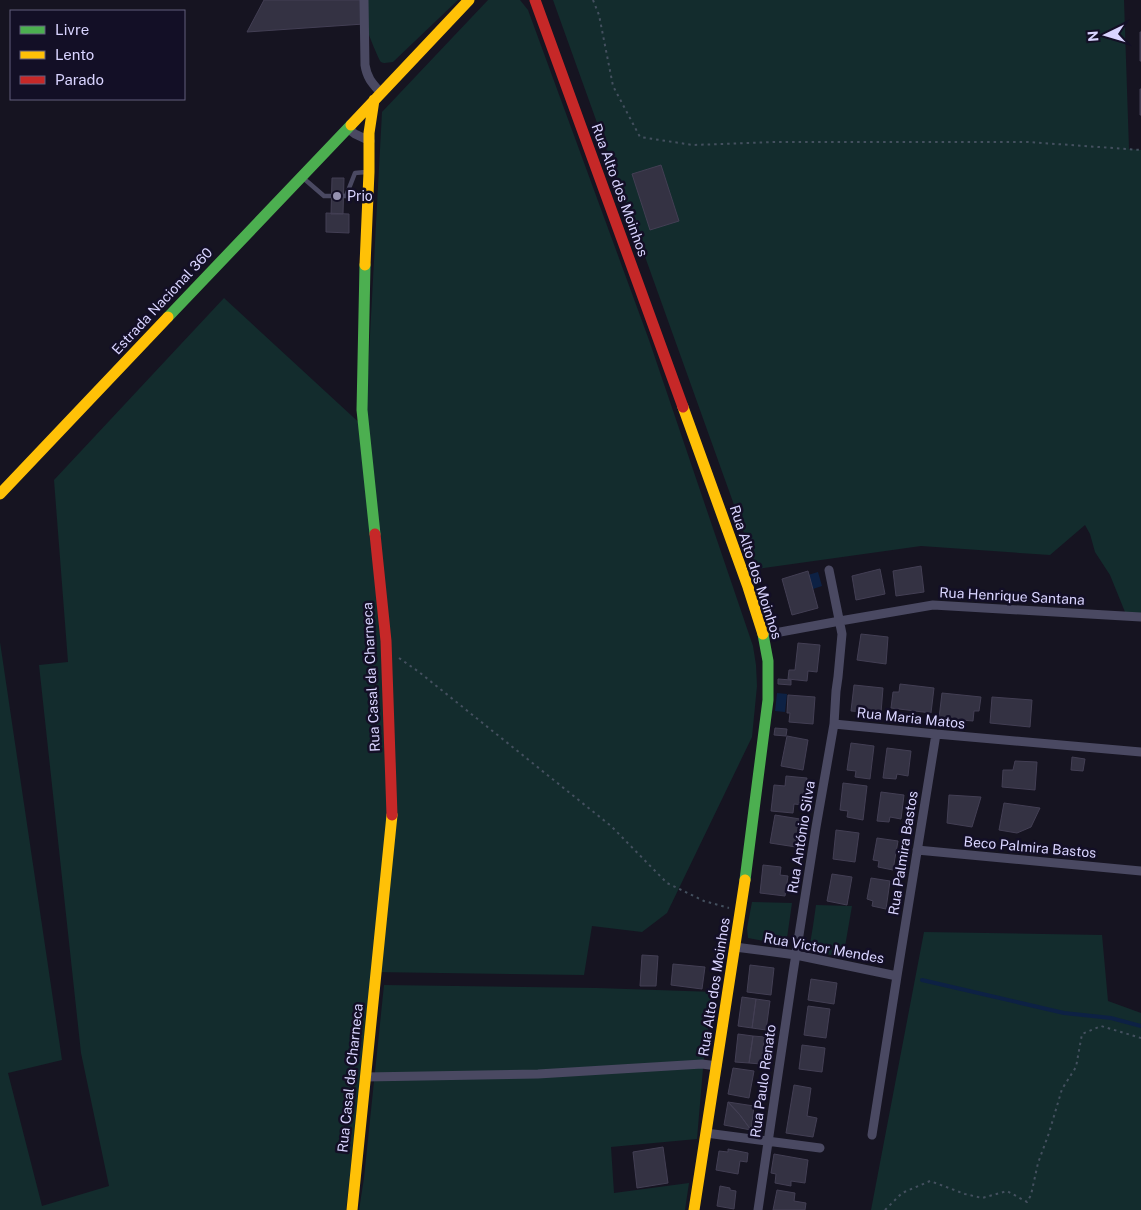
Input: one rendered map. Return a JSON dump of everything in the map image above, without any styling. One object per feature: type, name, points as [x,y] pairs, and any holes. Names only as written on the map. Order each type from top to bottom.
[{"type":"street","points":[[364,0],[365,65],[377,96],[469,0]]},
{"type":"street","name":"Rua Alto dos Moinhos","points":[[535,0],[745,578],[764,635],[768,658],[768,700],[741,912],[694,1210]]},
{"type":"street","name":"Estrada Nacional 360","points":[[0,494],[377,96]]},
{"type":"street","name":"Rua Casal da Charneca","points":[[352,1210],[392,820],[386,649],[362,410],[370,137],[377,96]]},
{"type":"street","points":[[347,128],[360,137],[370,137],[363,121],[358,116]]},
{"type":"street","points":[[829,570],[842,634],[834,724]]},
{"type":"street","name":"Rua Henrique Santana","points":[[764,635],[933,605],[1141,617]]},
{"type":"street","name":"Rua Maria Matos","points":[[834,724],[1141,752]]},
{"type":"street","name":"Rua António Silva","points":[[796,955],[834,724]]},
{"type":"street","name":"Rua Palmira Bastos","points":[[897,976],[936,734]]},
{"type":"street","name":"Beco Palmira Bastos","points":[[917,850],[1141,871]]},
{"type":"street","name":"Rua Victor Mendes","points":[[735,947],[796,955],[897,976],[872,1135]]},
{"type":"street","name":"Rua Paulo Renato","points":[[758,1210],[796,955]]},
{"type":"street","points":[[365,1077],[538,1074],[702,1064],[716,1066]]},
{"type":"street","points":[[706,1133],[820,1148]]},
{"type":"lane","points":[[301,176],[324,196],[346,196],[355,173],[369,172]]},
{"type":"path","points":[[593,0],[599,15],[613,86],[640,137],[693,145],[776,142],[1028,142],[1141,150]]},
{"type":"path","points":[[386,649],[419,672],[611,826],[667,883],[704,901],[741,912]]},
{"type":"path","points":[[885,1210],[902,1193],[930,1181],[982,1198],[1007,1191],[1027,1202],[1031,1195],[1038,1163],[1062,1089],[1076,1067],[1082,1034],[1101,1026],[1141,1038]]},
{"type":"green space","points":[[364,0],[458,0],[393,62],[385,63],[381,62],[366,27]]},
{"type":"green space","points":[[488,0],[520,0],[528,10],[649,340],[753,646],[757,686],[752,737],[667,913],[642,932],[592,926],[584,975],[373,972],[346,1210],[0,1210],[0,642],[62,1060],[8,1073],[42,1206],[109,1186],[81,1053],[39,665],[68,662],[54,480],[224,298],[365,428],[382,112]]},
{"type":"green space","points":[[553,0],[1124,0],[1129,149],[1141,150],[1141,617],[1127,617],[1110,575],[1095,552],[1090,534],[1085,525],[1050,555],[921,546],[757,569]]},
{"type":"green space","points":[[752,902],[792,903],[786,945],[748,938],[747,928]]},
{"type":"green space","points":[[816,905],[852,906],[843,958],[809,950]]},
{"type":"green space","points":[[924,932],[1102,935],[1108,1001],[1141,1013],[1141,1210],[871,1210]]},
{"type":"green space","points":[[384,985],[716,992],[705,1045],[697,1139],[611,1147],[614,1193],[689,1183],[685,1210],[359,1210]]},
{"type":"water","points":[[818,572],[822,586],[813,589],[808,575]]},
{"type":"water","points":[[777,693],[787,694],[785,712],[775,711]]},
{"type":"building","points":[[264,0],[364,0],[364,24],[247,32]]},
{"type":"building","points":[[1141,32],[1141,61],[1140,61]]},
{"type":"building","points":[[1141,89],[1141,115],[1140,115]]},
{"type":"building","points":[[661,165],[679,221],[650,230],[632,174]]},
{"type":"building","points":[[332,178],[344,178],[343,214],[331,214]]},
{"type":"building","points":[[326,213],[349,214],[349,233],[326,232]]},
{"type":"building","points":[[921,566],[924,592],[896,596],[893,571]]},
{"type":"building","points":[[880,569],[885,594],[856,600],[852,576]]},
{"type":"building","points":[[808,571],[818,608],[792,615],[782,579]]},
{"type":"building","points":[[861,634],[888,637],[886,664],[857,660]]},
{"type":"building","points":[[798,643],[820,645],[817,672],[808,671],[807,681],[788,679],[789,670],[795,670]]},
{"type":"building","points":[[778,679],[791,680],[791,685],[778,684]]},
{"type":"building","points":[[900,684],[934,688],[931,713],[891,708],[893,692],[899,692]]},
{"type":"building","points":[[854,685],[883,688],[881,713],[851,711]]},
{"type":"building","points":[[942,693],[981,697],[979,711],[974,711],[973,721],[939,718]]},
{"type":"building","points":[[788,695],[815,697],[813,724],[789,722],[790,713],[787,713]]},
{"type":"building","points":[[992,697],[1032,700],[1030,727],[990,723]]},
{"type":"building","points":[[775,728],[787,729],[786,736],[774,735]]},
{"type":"building","points":[[787,736],[808,740],[803,770],[781,766]]},
{"type":"building","points":[[851,743],[874,746],[870,779],[855,777],[856,771],[847,770]]},
{"type":"building","points":[[887,748],[911,751],[908,776],[897,774],[896,779],[883,778]]},
{"type":"building","points":[[1072,757],[1085,759],[1083,771],[1071,770]]},
{"type":"building","points":[[1015,761],[1037,762],[1035,790],[1002,787],[1003,770],[1013,770]]},
{"type":"building","points":[[786,776],[807,778],[804,805],[794,804],[793,813],[771,811],[774,785],[785,786]]},
{"type":"building","points":[[843,783],[867,786],[863,820],[847,817],[848,811],[840,810]]},
{"type":"building","points":[[881,792],[904,795],[901,819],[890,817],[889,822],[877,821]]},
{"type":"building","points":[[949,795],[981,797],[972,827],[947,823]]},
{"type":"building","points":[[1004,803],[1040,808],[1031,827],[1017,833],[999,830]]},
{"type":"building","points":[[775,815],[800,819],[796,847],[770,843]]},
{"type":"building","points":[[836,830],[859,833],[855,862],[833,859]]},
{"type":"building","points":[[877,838],[898,841],[893,870],[878,867],[879,861],[873,860]]},
{"type":"building","points":[[763,865],[781,867],[780,875],[788,876],[785,896],[760,893]]},
{"type":"building","points":[[832,874],[852,877],[847,905],[827,901]]},
{"type":"building","points":[[871,878],[890,881],[886,909],[872,906],[873,901],[867,899]]},
{"type":"building","points":[[642,955],[658,956],[656,986],[640,986]]},
{"type":"building","points":[[673,964],[705,967],[702,989],[671,985]]},
{"type":"building","points":[[750,965],[774,968],[771,995],[747,992]]},
{"type":"building","points":[[811,979],[837,983],[834,1004],[808,1000]]},
{"type":"building","points":[[742,997],[756,999],[752,1028],[738,1026]]},
{"type":"building","points":[[756,999],[770,1001],[766,1030],[752,1028]]},
{"type":"building","points":[[808,1006],[830,1009],[826,1038],[804,1035]]},
{"type":"building","points":[[738,1034],[753,1036],[749,1063],[735,1062]]},
{"type":"building","points":[[753,1036],[765,1037],[761,1064],[749,1063]]},
{"type":"building","points":[[802,1045],[825,1048],[822,1072],[799,1069]]},
{"type":"building","points":[[733,1068],[754,1071],[749,1098],[728,1094]]},
{"type":"building","points":[[794,1085],[811,1088],[807,1116],[817,1118],[813,1137],[786,1133]]},
{"type":"building","points":[[728,1102],[754,1106],[751,1130],[740,1115]]},
{"type":"building","points":[[728,1102],[740,1115],[751,1130],[724,1125]]},
{"type":"building","points":[[663,1147],[668,1183],[637,1188],[633,1152]]},
{"type":"building","points":[[728,1149],[748,1153],[747,1162],[740,1161],[738,1174],[716,1170],[719,1151],[728,1152]]},
{"type":"building","points":[[774,1154],[808,1160],[805,1183],[791,1181],[791,1186],[775,1183],[776,1174],[771,1173]]},
{"type":"building","points":[[720,1186],[736,1191],[734,1209],[717,1206]]},
{"type":"building","points":[[777,1190],[795,1193],[794,1201],[806,1203],[805,1210],[773,1210]]},
{"type":"waterway","points":[[922,980],[1064,1013],[1111,1018],[1141,1026]]},
{"type":"traffic: fast","points":[[168,317],[351,125]]},
{"type":"traffic: fast","points":[[365,265],[362,410],[375,534]]},
{"type":"traffic: fast","points":[[745,880],[768,700],[768,661],[763,634]]},
{"type":"traffic: slow","points":[[351,125],[469,0]]},
{"type":"traffic: slow","points":[[365,265],[369,133],[374,100]]},
{"type":"traffic: slow","points":[[0,494],[168,317]]},
{"type":"traffic: slow","points":[[683,407],[763,634]]},
{"type":"traffic: slow","points":[[352,1210],[392,815]]},
{"type":"traffic: slow","points":[[694,1210],[745,880]]},
{"type":"traffic: jam","points":[[535,0],[683,407]]},
{"type":"traffic: jam","points":[[375,534],[386,641],[392,815]]},
{"type":"place","name":"Prio","points":[[337,196]]}]
